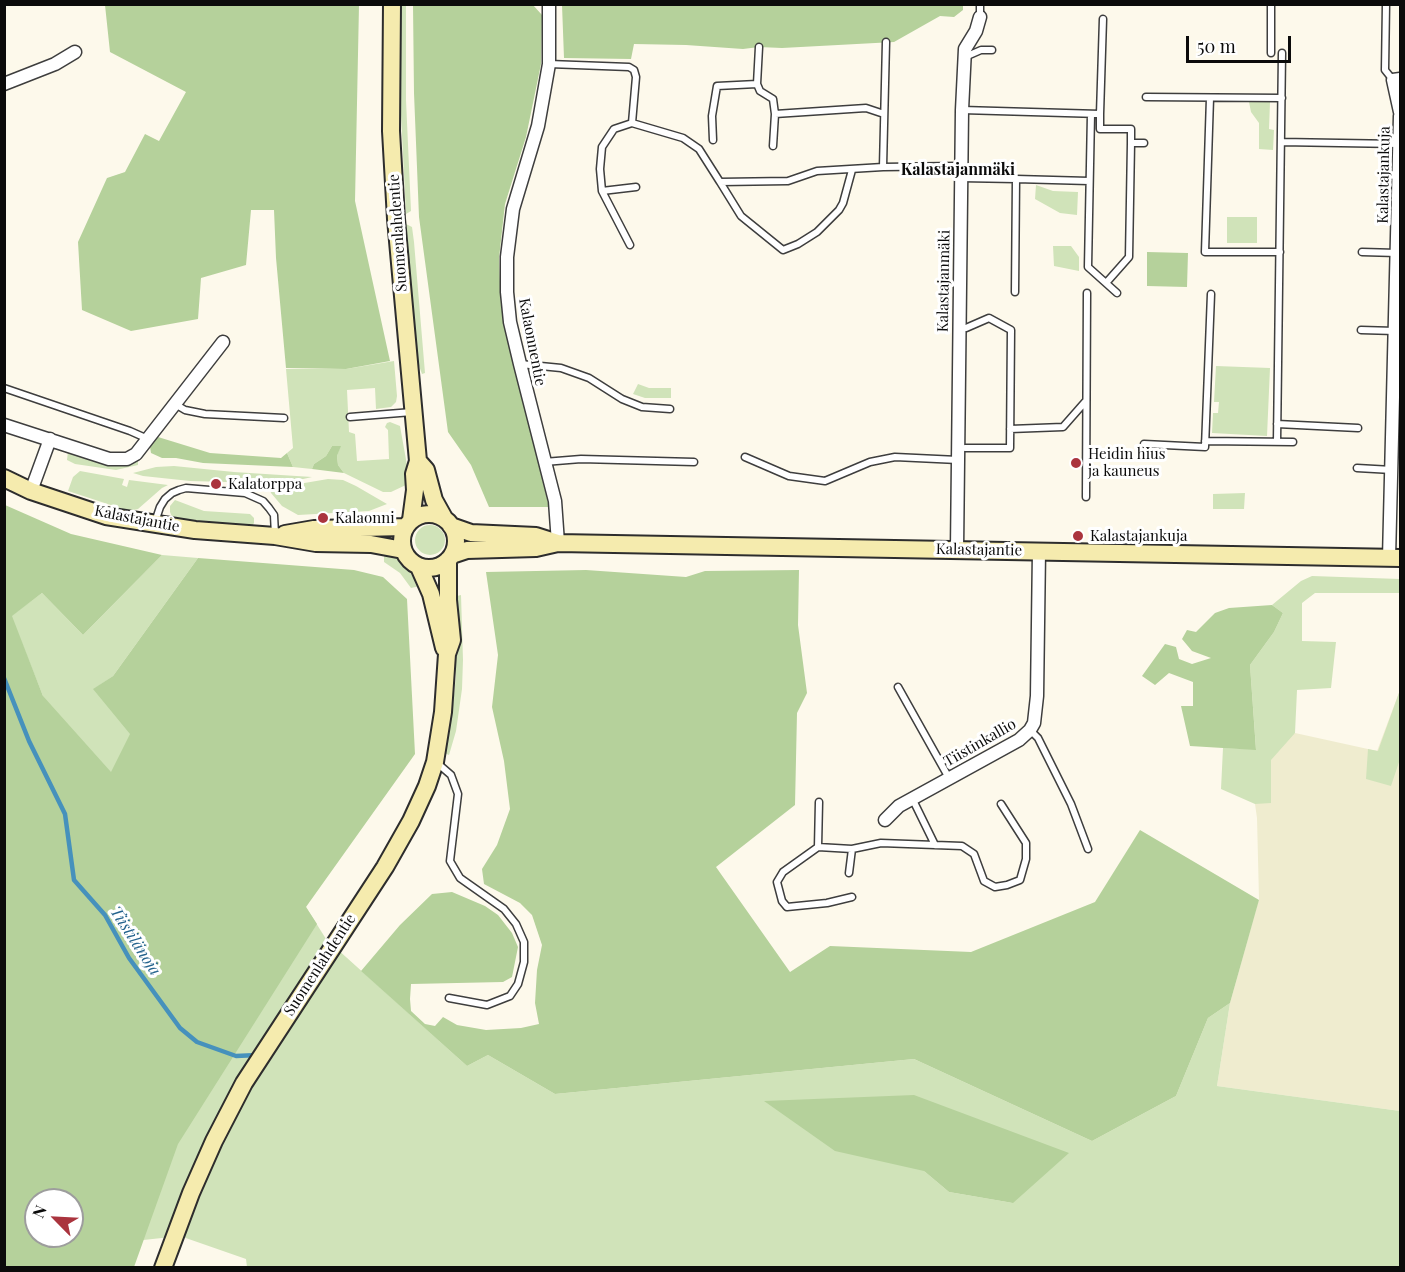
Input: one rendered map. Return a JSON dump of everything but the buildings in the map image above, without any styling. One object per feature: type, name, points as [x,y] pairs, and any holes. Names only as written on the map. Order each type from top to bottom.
[{"type":"main road","name":"Suomenlahdentie","points":[[392,4],[391,131],[401,281],[418,461],[414,474],[415,490],[408,523]]},
{"type":"main road","name":"Suomenlahdentie","points":[[418,461],[426,470],[434,500],[447,522]]},
{"type":"main road","name":"Kalastajantie","points":[[4,478],[31,491],[106,516],[154,525],[275,536],[316,543],[371,544],[403,550]]},
{"type":"main road","points":[[424,514],[431,514],[447,522],[456,537],[450,558],[434,568],[419,567],[409,560],[403,550],[401,538],[408,523],[424,514]]},
{"type":"main road","name":"Kalastajantie","points":[[447,522],[471,533],[536,536],[558,543]]},
{"type":"main road","name":"Kalastajantie","points":[[275,536],[314,529],[408,523]]},
{"type":"main road","name":"Kalastajantie","points":[[450,558],[467,550],[536,548],[558,543],[1395,558]]},
{"type":"main road","name":"Suomenlahdentie","points":[[163,1268],[191,1193],[244,1083],[385,867],[411,821],[427,786],[435,762],[443,712],[447,654],[452,640],[448,600],[450,558]]},
{"type":"main road","name":"Suomenlahdentie","points":[[419,567],[431,594],[441,640],[447,654]]},
{"type":"street","name":"Kalaonnentie","points":[[549,4],[549,64],[538,126],[513,209],[507,257],[507,292],[510,322],[555,501],[558,543]]},
{"type":"street","name":"Kalastajanmäki","points":[[957,549],[962,110],[965,49],[976,31],[980,11]]},
{"type":"street","points":[[4,84],[55,64],[75,52]]},
{"type":"street","name":"Kalastajankuja","points":[[1395,558],[1392,470],[1401,114],[1397,80]]},
{"type":"street","points":[[4,425],[109,459],[127,459],[136,454],[224,342]]},
{"type":"street","points":[[31,491],[50,440]]},
{"type":"street","name":"Tiistinkallio","points":[[885,820],[899,806],[1018,740],[1030,730],[1037,712],[1039,551]]},
{"type":"lane","points":[[1270,4],[1271,54]]},
{"type":"lane","points":[[1386,4],[1385,70],[1397,80]]},
{"type":"lane","points":[[1103,19],[1100,129],[1131,129],[1129,258],[1106,283]]},
{"type":"lane","points":[[883,167],[886,42]]},
{"type":"lane","points":[[759,47],[757,84],[760,91],[773,99],[775,114],[773,146]]},
{"type":"lane","points":[[965,57],[981,50],[992,50]]},
{"type":"lane","points":[[1277,442],[1282,53]]},
{"type":"lane","points":[[549,64],[629,67],[634,70],[636,77],[632,123]]},
{"type":"lane","points":[[713,140],[712,116],[717,86],[757,84]]},
{"type":"lane","points":[[1146,97],[1282,98]]},
{"type":"lane","points":[[1210,98],[1205,252],[1280,252]]},
{"type":"lane","points":[[775,114],[866,108],[884,114]]},
{"type":"lane","points":[[962,110],[1100,114]]},
{"type":"lane","points":[[1091,114],[1088,267],[1117,293]]},
{"type":"lane","points":[[630,245],[602,191],[600,169],[602,147],[614,129],[632,123],[683,138],[699,149],[741,216],[783,250],[817,232],[839,210],[852,170]]},
{"type":"lane","points":[[1281,142],[1400,144]]},
{"type":"lane","points":[[1131,143],[1144,143]]},
{"type":"lane","points":[[720,182],[788,181],[817,171],[883,167],[961,172],[1016,179],[1089,181]]},
{"type":"lane","points":[[1016,179],[1016,292]]},
{"type":"lane","points":[[602,191],[636,187]]},
{"type":"lane","points":[[1362,252],[1398,253]]},
{"type":"lane","points":[[1086,497],[1085,401],[1088,293]]},
{"type":"lane","points":[[1144,444],[1205,447],[1211,294]]},
{"type":"lane","points":[[965,448],[1010,448],[1011,330],[989,318],[966,327]]},
{"type":"lane","points":[[1361,330],[1396,331]]},
{"type":"lane","points":[[520,364],[561,368],[589,378],[622,399],[642,407],[670,409]]},
{"type":"lane","points":[[4,388],[137,433],[148,439]]},
{"type":"lane","points":[[1010,429],[1063,427],[1085,401]]},
{"type":"lane","points":[[175,404],[185,410],[205,414],[284,417]]},
{"type":"lane","points":[[350,417],[413,412]]},
{"type":"lane","points":[[1277,424],[1358,428]]},
{"type":"lane","points":[[1205,441],[1293,442]]},
{"type":"lane","points":[[745,457],[789,476],[825,481],[870,462],[895,457],[958,460]]},
{"type":"lane","points":[[544,462],[581,459],[694,462]]},
{"type":"lane","points":[[1357,468],[1392,470]]},
{"type":"lane","points":[[154,525],[165,499],[179,490],[244,493],[263,501],[269,507],[274,515],[275,536]]},
{"type":"lane","points":[[898,687],[949,778]]},
{"type":"lane","points":[[1030,730],[1038,738],[1071,804],[1088,849]]},
{"type":"lane","points":[[435,762],[451,775],[458,794],[450,861],[459,878],[504,909],[516,924],[524,942],[524,962],[518,984],[510,996],[487,1005],[449,998]]},
{"type":"lane","points":[[912,798],[935,845]]},
{"type":"lane","points":[[818,848],[819,802]]},
{"type":"lane","points":[[852,897],[827,903],[787,907],[782,901],[777,882],[783,872],[818,848],[852,849],[881,843],[962,846],[974,854],[984,881],[995,887],[1020,880],[1026,859],[1026,843],[1001,804]]},
{"type":"lane","points":[[849,873],[852,849]]},
{"type":"shaded area","points":[[1400,690],[1400,1111],[1217,1086],[1230,1003],[1259,899],[1255,804],[1275,741],[1295,733],[1377,751]]},
{"type":"green space","points":[[105,5],[359,5],[355,201],[390,361],[346,369],[286,368],[274,210],[251,210],[246,265],[201,278],[198,319],[131,331],[82,310],[78,242],[107,178],[125,172],[145,134],[159,141],[186,92],[110,52]]},
{"type":"green space","points":[[400,5],[406,5],[406,100],[411,211],[406,214],[399,76]]},
{"type":"green space","points":[[413,5],[533,5],[542,15],[541,64],[526,137],[505,204],[499,258],[501,306],[549,507],[489,507],[471,465],[448,432],[419,217]]},
{"type":"green space","points":[[562,5],[963,5],[963,10],[954,17],[940,16],[894,42],[743,49],[634,44],[631,59],[564,58]]},
{"type":"green space","points":[[1249,102],[1270,102],[1269,129],[1274,130],[1273,150],[1259,149],[1259,123],[1251,112]]},
{"type":"green space","points":[[1036,185],[1053,191],[1078,192],[1077,215],[1060,213],[1035,199]]},
{"type":"green space","points":[[1227,217],[1257,217],[1257,243],[1227,243]]},
{"type":"green space","points":[[406,224],[412,227],[414,242],[425,373],[422,374],[418,363]]},
{"type":"green space","points":[[1053,246],[1071,246],[1079,257],[1079,271],[1054,266]]},
{"type":"green space","points":[[1147,252],[1188,253],[1187,287],[1147,286]]},
{"type":"green space","points":[[394,361],[397,396],[396,402],[391,407],[376,409],[375,388],[347,390],[349,432],[355,434],[357,461],[389,459],[388,430],[385,427],[390,422],[400,426],[410,482],[391,492],[383,492],[344,473],[338,465],[337,456],[340,447],[332,446],[326,456],[314,464],[312,469],[293,467],[287,453],[293,448],[286,369],[346,369]]},
{"type":"green space","points":[[1216,366],[1270,368],[1267,436],[1212,433],[1213,413],[1218,413],[1219,402],[1214,402]]},
{"type":"green space","points":[[638,384],[649,388],[671,388],[671,398],[645,398],[633,394]]},
{"type":"green space","points":[[158,437],[210,453],[281,458],[287,453],[293,467],[203,463],[162,458],[151,453],[150,447]]},
{"type":"green space","points":[[332,446],[341,446],[337,456],[338,465],[344,473],[312,469],[314,464],[326,456]]},
{"type":"green space","points":[[68,451],[116,466],[127,466],[138,460],[138,465],[116,470],[75,464],[67,460]]},
{"type":"green space","points":[[174,466],[312,477],[290,482],[262,483],[190,481],[133,473],[156,467]]},
{"type":"green space","points":[[80,471],[124,479],[122,485],[127,487],[129,480],[168,485],[138,509],[129,511],[68,491],[73,477]]},
{"type":"green space","points":[[328,479],[343,480],[387,504],[369,511],[298,515],[282,506],[270,490]]},
{"type":"green space","points":[[1245,493],[1244,509],[1213,509],[1213,494]]},
{"type":"green space","points":[[175,500],[204,511],[250,514],[254,518],[254,523],[252,526],[179,521],[172,517],[170,512],[170,506]]},
{"type":"green space","points":[[5,505],[71,534],[162,555],[83,635],[42,593],[12,616],[43,696],[111,772],[130,734],[93,689],[113,676],[198,558],[354,570],[383,577],[407,599],[415,754],[306,907],[317,924],[178,1144],[134,1267],[5,1267]]},
{"type":"green space","points":[[430,525],[440,530],[445,540],[440,550],[430,555],[420,550],[415,540],[420,530]]},
{"type":"green space","points":[[384,552],[396,557],[420,586],[411,588],[400,573],[384,562]]},
{"type":"green space","points":[[162,555],[198,558],[113,676],[94,689],[306,907],[326,939],[467,1066],[488,1055],[555,1094],[914,1059],[1092,1141],[1176,1096],[1208,1018],[1230,1003],[1217,1086],[1400,1111],[1400,1267],[247,1267],[246,1259],[180,1236],[107,1244],[84,1215],[84,1188],[71,1188],[43,696],[11,616],[42,593],[83,635]],"holes":[[[924,1171],[1013,1203],[949,1192]]]},
{"type":"green space","points":[[586,570],[686,577],[705,571],[799,570],[798,625],[807,693],[797,713],[795,805],[716,867],[790,972],[830,946],[971,952],[1095,902],[1140,830],[1259,900],[1230,1003],[1208,1018],[1176,1096],[1092,1141],[914,1059],[555,1094],[488,1055],[467,1066],[361,971],[400,925],[432,894],[452,892],[485,906],[498,915],[512,933],[518,947],[512,977],[503,982],[411,984],[411,1011],[425,1024],[435,1026],[443,1017],[457,1025],[486,1030],[521,1028],[539,1024],[535,1003],[537,970],[542,945],[532,915],[520,903],[484,884],[482,869],[497,845],[510,809],[504,761],[492,707],[498,655],[486,572]]},
{"type":"green space","points":[[1312,576],[1400,579],[1400,593],[1315,593],[1302,603],[1302,641],[1336,642],[1331,688],[1297,690],[1295,733],[1271,760],[1271,803],[1255,804],[1221,789],[1223,748],[1256,749],[1250,665],[1274,632],[1283,613],[1272,605],[1301,581]]},
{"type":"green space","points":[[461,595],[462,689],[456,731],[449,755],[444,753],[452,714],[456,676],[453,597]]},
{"type":"green space","points":[[1272,605],[1283,613],[1274,632],[1250,665],[1256,750],[1190,746],[1181,706],[1193,706],[1193,682],[1169,673],[1155,685],[1142,676],[1165,644],[1176,647],[1179,659],[1192,664],[1211,658],[1192,651],[1182,639],[1187,630],[1196,632],[1215,613],[1229,608]]},
{"type":"green space","points":[[1400,690],[1400,759],[1391,786],[1366,779],[1368,749],[1378,751]]},
{"type":"green space","points":[[914,1095],[1069,1153],[1013,1203],[949,1192],[924,1171],[835,1151],[764,1101]]},
{"type":"waterway","name":"Tiistilänoja","points":[[4,678],[29,741],[65,814],[74,880],[105,915],[129,958],[180,1028],[197,1042],[236,1056],[258,1055]]},
{"type":"place","name":"Heidin hius ja kauneus","points":[[1076,463]]},
{"type":"place","name":"Kalatorppa","points":[[216,484]]},
{"type":"place","name":"Kalaonni","points":[[323,518]]},
{"type":"place","name":"Kalastajankuja","points":[[1078,536]]},
{"type":"district","name":"Kalastajanmäki","points":[[958,170]]}]
